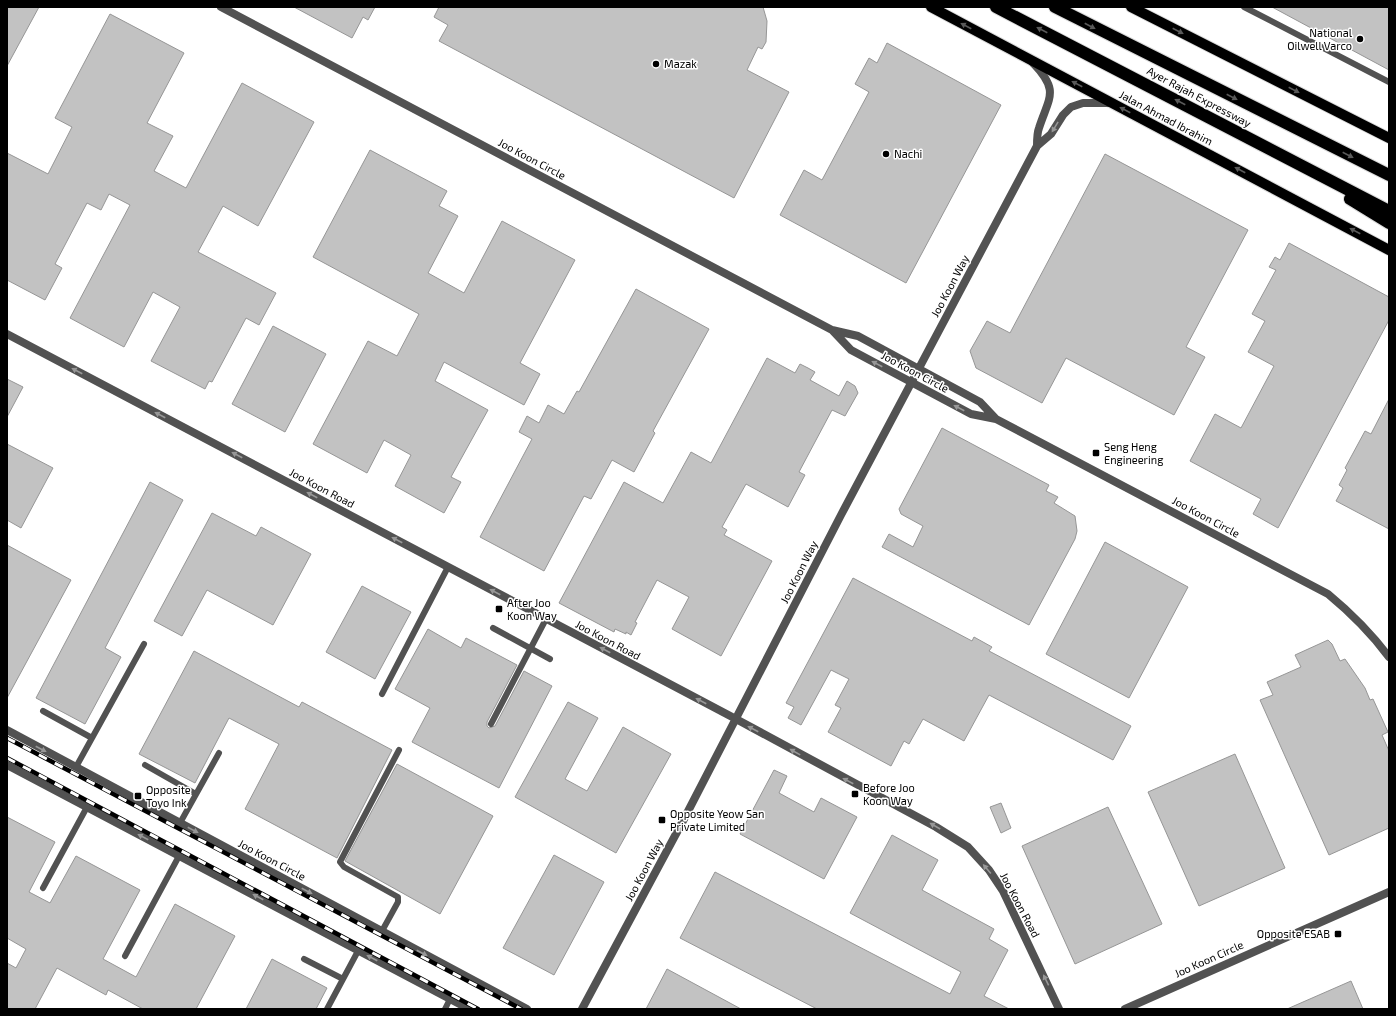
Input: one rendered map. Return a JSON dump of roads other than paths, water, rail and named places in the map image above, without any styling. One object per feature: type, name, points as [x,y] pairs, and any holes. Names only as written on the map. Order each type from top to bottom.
[{"type":"highway","name":"Ayer Rajah Expressway","points":[[996,7],[1115,67],[1264,147],[1389,211]]},
{"type":"highway","name":"Ayer Rajah Expressway","points":[[1055,7],[1389,175]]},
{"type":"highway","points":[[1264,147],[1389,223]]},
{"type":"main road","name":"Jalan Ahmad Ibrahim","points":[[932,7],[1389,250]]},
{"type":"main road","points":[[1131,7],[1389,138]]},
{"type":"street","name":"Joo Koon Circle","points":[[221,7],[832,330],[858,336],[919,368],[980,402],[996,418],[1328,594],[1348,610],[1375,638],[1389,656]]},
{"type":"street","points":[[1146,7],[1157,21]]},
{"type":"street","name":"Joo Koon Way","points":[[1029,58],[1042,73],[1050,87],[1050,100],[1039,128],[1037,146]]},
{"type":"street","name":"Joo Koon Way","points":[[582,1009],[1037,146],[1051,134],[1063,115],[1072,107],[1083,103],[1112,103]]},
{"type":"street","name":"Joo Koon Circle","points":[[832,330],[851,350],[971,414],[996,418]]},
{"type":"street","name":"Joo Koon Road","points":[[7,334],[736,719],[936,827],[968,847],[989,870],[1003,891],[1059,1009]]},
{"type":"street","name":"Joo Koon Circle","points":[[7,730],[527,1009]]},
{"type":"street","points":[[7,765],[469,1009]]},
{"type":"street","name":"Joo Koon Circle","points":[[1126,1009],[1389,892]]},
{"type":"lane","points":[[1244,7],[1389,82]]},
{"type":"lane","points":[[382,694],[448,567]]},
{"type":"lane","points":[[491,724],[546,619]]},
{"type":"lane","points":[[493,628],[550,659]]},
{"type":"lane","points":[[76,767],[144,644]]},
{"type":"lane","points":[[43,711],[92,738]]},
{"type":"lane","points":[[382,931],[398,902],[398,897],[342,866],[340,862],[399,750]]},
{"type":"lane","points":[[180,823],[219,753]]},
{"type":"lane","points":[[145,765],[196,794]]},
{"type":"lane","points":[[43,888],[86,807]]},
{"type":"lane","points":[[125,956],[179,856]]},
{"type":"lane","points":[[327,1009],[358,950]]},
{"type":"lane","points":[[304,959],[343,979]]},
{"type":"lane","points":[[445,1009],[450,999]]},
{"type":"railway","points":[[7,738],[521,1009]]},
{"type":"railway","points":[[7,758],[478,1009]]},
{"type":"place","name":"National Oilwell Varco","points":[[1360,39]]},
{"type":"place","name":"Mazak","points":[[656,64]]},
{"type":"place","name":"Nachi","points":[[886,154]]},
{"type":"place","name":"Seng Heng Engineering","points":[[1096,453]]},
{"type":"place","name":"After Joo Koon Way","points":[[499,609]]},
{"type":"place","name":"Before Joo Koon Way","points":[[855,794]]},
{"type":"place","name":"Opposite Toyo Ink","points":[[138,796]]},
{"type":"place","name":"Opposite Yeow San Private Limited","points":[[662,820]]},
{"type":"place","name":"Opposite ESAB","points":[[1338,934]]}]
